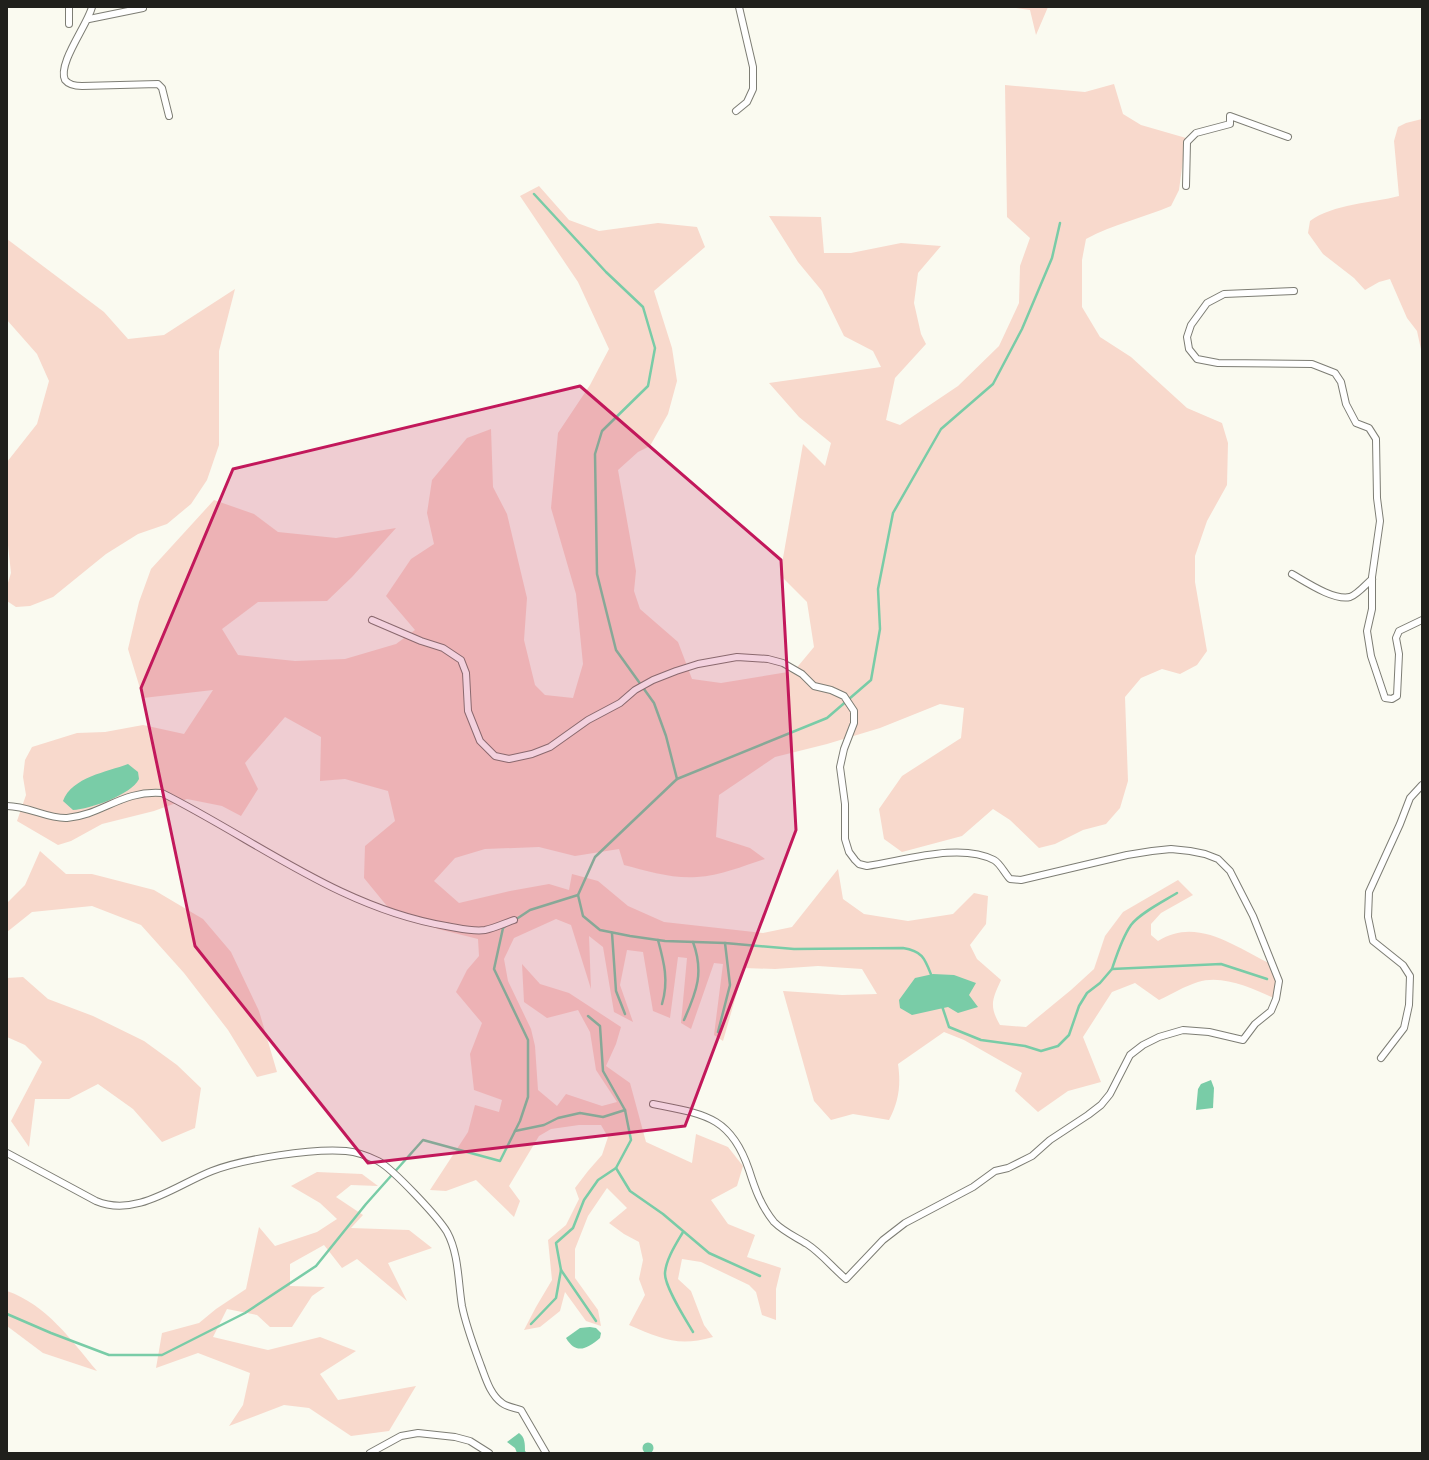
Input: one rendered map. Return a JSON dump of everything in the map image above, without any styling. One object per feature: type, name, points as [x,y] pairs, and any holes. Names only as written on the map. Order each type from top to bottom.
[{"type":"street","points":[[69,7],[69,24]]},
{"type":"street","points":[[92,7],[89,19],[71,48],[65,63],[64,74],[66,80],[71,85],[82,86],[158,84],[162,88],[169,116]]},
{"type":"street","points":[[736,111],[747,102],[753,89],[754,67],[739,7]]},
{"type":"street","points":[[89,19],[143,8]]},
{"type":"street","points":[[1186,186],[1187,142],[1196,133],[1230,124],[1230,116],[1288,137]]},
{"type":"street","points":[[1294,291],[1224,294],[1207,304],[1191,325],[1187,337],[1189,349],[1197,359],[1218,363],[1312,364],[1335,373],[1341,382],[1346,404],[1356,423],[1369,428],[1376,439],[1377,498],[1380,521],[1372,579],[1372,609],[1367,631],[1371,656],[1385,698],[1392,699],[1397,696],[1399,654],[1396,638],[1399,631],[1422,620]]},
{"type":"street","points":[[1292,574],[1327,593],[1343,598],[1351,596],[1372,579]]},
{"type":"street","points":[[372,620],[421,641],[443,648],[461,660],[466,674],[468,711],[474,729],[480,741],[495,756],[509,759],[532,754],[550,747],[588,720],[620,703],[635,690],[653,680],[698,664],[738,657],[768,659],[783,663],[796,670],[814,686],[831,690],[844,696],[854,711],[854,723],[844,749],[840,767],[845,804],[845,838],[848,852],[859,864],[864,866],[938,854],[963,853],[980,855],[996,861],[1010,879],[1021,880],[1127,855],[1152,851],[1171,849],[1205,854],[1218,859],[1230,871],[1253,916],[1280,981],[1276,999],[1270,1010],[1255,1024],[1243,1040],[1209,1032],[1183,1030],[1159,1037],[1143,1045],[1130,1055],[1110,1094],[1101,1105],[1050,1140],[1032,1156],[1008,1168],[994,1171],[973,1187],[905,1223],[883,1240],[846,1279],[808,1244],[790,1235],[775,1223],[758,1198],[743,1154],[733,1136],[722,1125],[689,1111],[653,1104]]},
{"type":"street","points":[[1381,1058],[1404,1028],[1409,1005],[1410,976],[1403,965],[1373,941],[1368,917],[1369,892],[1400,824],[1410,798],[1422,785]]},
{"type":"street","points":[[7,806],[20,806],[55,817],[67,818],[81,816],[130,795],[150,792],[162,793],[342,894],[386,910],[432,924],[476,930],[486,930],[514,920]]},
{"type":"street","points":[[7,1153],[96,1201],[107,1206],[118,1207],[132,1206],[146,1201],[230,1165],[294,1155],[346,1151],[362,1154],[378,1161],[403,1183],[438,1219],[447,1233],[453,1248],[468,1328],[488,1384],[493,1394],[502,1403],[521,1410],[546,1453]]},
{"type":"street","points":[[370,1453],[401,1436],[418,1433],[455,1437],[470,1441],[489,1453]]},
{"type":"highlighted area","points":[[580,386],[781,560],[796,830],[685,1126],[368,1163],[195,946],[141,688],[233,469]]},
{"type":"shaded area","points":[[1008,7],[1048,7],[1036,35],[1030,10]]},
{"type":"shaded area","points":[[1114,84],[1123,114],[1141,125],[1186,138],[1179,190],[1171,206],[1107,229],[1086,239],[1082,260],[1082,307],[1100,337],[1131,357],[1187,408],[1222,423],[1228,443],[1227,485],[1207,521],[1195,556],[1195,582],[1207,651],[1197,665],[1180,674],[1162,669],[1141,678],[1125,697],[1128,781],[1120,808],[1106,824],[1083,830],[1055,844],[1039,848],[1010,820],[993,809],[962,836],[902,852],[884,839],[879,809],[902,776],[961,738],[964,708],[940,704],[880,728],[827,744],[775,757],[719,795],[716,837],[750,848],[765,859],[740,868],[706,876],[679,877],[624,865],[619,849],[575,856],[539,847],[485,849],[455,858],[434,881],[459,903],[510,891],[549,884],[569,890],[572,874],[598,881],[628,906],[664,922],[763,933],[792,927],[838,869],[843,899],[864,914],[908,921],[953,914],[974,893],[988,896],[986,924],[970,945],[977,959],[1001,980],[993,1003],[994,1013],[1000,1025],[1026,1027],[1094,969],[1105,936],[1123,912],[1178,880],[1193,895],[1161,913],[1151,924],[1151,935],[1158,941],[1173,934],[1188,932],[1202,933],[1231,943],[1273,965],[1279,981],[1276,999],[1238,984],[1218,980],[1198,982],[1159,1000],[1135,983],[1112,992],[1083,1037],[1101,1082],[1068,1091],[1038,1112],[1015,1091],[1022,1073],[964,1040],[944,1032],[898,1064],[898,1093],[895,1106],[889,1120],[853,1114],[831,1120],[814,1101],[783,991],[842,995],[877,994],[862,969],[818,966],[775,969],[744,968],[723,1041],[714,1035],[723,964],[714,963],[691,1029],[681,1023],[687,958],[678,957],[670,1018],[653,1011],[643,952],[627,950],[620,985],[633,1022],[614,1012],[603,947],[589,936],[591,989],[571,925],[556,919],[514,938],[504,959],[508,981],[531,1029],[535,1046],[538,1090],[557,1106],[566,1094],[602,1106],[617,1102],[596,1070],[590,1032],[578,1010],[547,1018],[524,1002],[522,964],[540,984],[569,993],[621,1027],[616,1044],[606,1066],[630,1083],[646,1142],[692,1163],[696,1134],[728,1147],[743,1166],[737,1186],[711,1200],[728,1224],[755,1235],[747,1257],[781,1268],[776,1289],[776,1320],[762,1315],[756,1292],[749,1285],[701,1262],[682,1259],[678,1279],[691,1291],[704,1325],[713,1337],[690,1341],[670,1340],[661,1338],[629,1325],[645,1295],[639,1279],[643,1260],[639,1242],[624,1234],[609,1223],[627,1208],[607,1188],[588,1216],[575,1249],[575,1278],[598,1310],[601,1326],[586,1321],[565,1292],[560,1311],[540,1327],[524,1330],[552,1280],[548,1240],[566,1225],[579,1199],[575,1188],[602,1155],[608,1137],[601,1125],[579,1125],[551,1129],[539,1136],[509,1186],[520,1201],[514,1217],[476,1180],[446,1191],[430,1190],[468,1132],[475,1105],[499,1112],[502,1100],[474,1090],[470,1054],[482,1023],[456,992],[467,970],[479,956],[478,939],[438,929],[391,911],[364,878],[365,846],[395,821],[388,791],[345,779],[320,781],[321,737],[285,717],[245,763],[258,789],[241,816],[222,806],[187,799],[154,811],[102,824],[71,841],[58,845],[17,821],[26,795],[23,777],[25,760],[32,747],[77,733],[105,732],[143,725],[184,734],[213,690],[143,698],[128,649],[139,602],[151,569],[214,500],[254,514],[278,532],[336,538],[396,528],[352,577],[327,601],[258,602],[222,629],[238,655],[295,661],[345,659],[396,644],[415,630],[386,596],[411,559],[434,544],[427,513],[432,480],[467,438],[491,429],[493,487],[507,514],[527,598],[524,640],[535,685],[545,695],[573,698],[583,664],[576,594],[551,508],[558,433],[590,385],[609,349],[578,282],[520,196],[539,186],[569,220],[599,231],[658,223],[697,227],[705,247],[654,291],[672,348],[677,381],[668,414],[650,446],[638,452],[618,470],[636,571],[634,591],[640,609],[678,642],[692,679],[721,683],[794,671],[814,647],[807,602],[780,575],[803,444],[825,466],[831,443],[799,417],[769,383],[881,367],[873,351],[844,336],[822,291],[798,262],[769,216],[821,217],[824,253],[851,253],[901,243],[941,246],[918,273],[914,303],[921,334],[926,344],[895,378],[886,420],[900,425],[958,386],[999,346],[1019,303],[1020,266],[1030,238],[1007,217],[1005,85],[1085,92]]},
{"type":"shaded area","points":[[1422,119],[1422,354],[1417,331],[1407,318],[1390,279],[1379,282],[1365,290],[1354,278],[1323,254],[1308,233],[1310,221],[1319,215],[1341,207],[1399,196],[1394,141],[1398,127],[1406,123]]},
{"type":"shaded area","points":[[7,239],[104,312],[128,339],[164,335],[235,289],[219,351],[219,445],[207,480],[191,504],[167,524],[138,534],[106,554],[53,597],[30,606],[16,607],[7,601],[7,586],[11,573],[7,536],[7,462],[37,424],[49,381],[37,354],[7,320]]},
{"type":"shaded area","points":[[128,764],[138,772],[139,779],[135,785],[119,796],[99,804],[73,810],[63,801],[74,786],[82,781],[91,776]]},
{"type":"shaded area","points":[[40,851],[66,874],[92,874],[154,890],[203,919],[231,952],[259,1011],[277,1072],[257,1077],[228,1030],[184,973],[141,925],[92,906],[32,912],[7,932],[7,903],[25,885]]},
{"type":"shaded area","points":[[933,974],[954,975],[976,983],[969,995],[978,1007],[958,1013],[948,1007],[912,1015],[900,1008],[899,1000],[915,978]]},
{"type":"shaded area","points":[[23,977],[48,999],[93,1016],[144,1041],[177,1065],[201,1088],[195,1128],[162,1142],[133,1109],[98,1084],[69,1099],[35,1099],[29,1147],[11,1121],[42,1062],[25,1045],[7,1037],[7,978]]},
{"type":"shaded area","points":[[1211,1080],[1214,1088],[1213,1108],[1196,1110],[1198,1089],[1201,1084]]},
{"type":"shaded area","points":[[317,1172],[362,1174],[378,1186],[351,1185],[336,1197],[363,1215],[351,1228],[409,1230],[432,1248],[388,1263],[407,1301],[357,1259],[342,1268],[324,1245],[290,1264],[290,1286],[325,1287],[312,1296],[292,1327],[270,1327],[257,1315],[227,1309],[213,1337],[268,1350],[320,1337],[356,1351],[320,1374],[338,1400],[416,1386],[389,1431],[351,1436],[309,1408],[284,1405],[229,1426],[243,1405],[250,1373],[198,1353],[156,1368],[162,1333],[199,1323],[216,1309],[246,1289],[259,1227],[275,1246],[317,1232],[337,1219],[320,1203],[291,1186]]},
{"type":"shaded area","points":[[7,1291],[21,1297],[46,1314],[68,1336],[97,1371],[43,1353],[7,1326]]},
{"type":"shaded area","points":[[580,1328],[596,1328],[601,1333],[600,1338],[591,1345],[582,1348],[574,1347],[566,1338]]},
{"type":"shaded area","points":[[519,1433],[524,1439],[525,1451],[527,1453],[517,1453],[515,1448],[507,1442]]},
{"type":"shaded area","points":[[648,1442],[652,1444],[654,1448],[652,1452],[648,1454],[644,1452],[642,1448],[644,1444]]},
{"type":"waterway","points":[[534,194],[606,272],[643,307],[655,348],[648,386],[602,431],[595,454],[597,574],[616,650],[654,703],[666,736],[677,779]]},
{"type":"waterway","points":[[578,895],[595,857],[677,779],[827,718],[871,680],[880,629],[878,589],[893,513],[941,429],[993,384],[1022,329],[1052,258],[1060,223]]},
{"type":"waterway","points":[[1112,969],[1122,941],[1131,925],[1146,912],[1177,893]]},
{"type":"waterway","points":[[515,920],[530,910],[578,895],[583,916],[600,930],[665,941],[725,943],[794,949],[903,948],[910,949],[919,954],[925,961],[932,977]]},
{"type":"waterway","points":[[7,1314],[51,1333],[109,1355],[162,1355],[245,1313],[316,1266],[366,1204],[423,1140],[500,1161],[520,1121],[528,1097],[528,1040],[494,969],[503,928],[506,926]]},
{"type":"waterway","points":[[612,933],[616,991],[625,1014]]},
{"type":"waterway","points":[[658,940],[665,972],[665,987],[662,1004]]},
{"type":"waterway","points":[[684,1020],[698,981],[698,963],[693,942]]},
{"type":"waterway","points":[[718,1032],[730,985],[725,943]]},
{"type":"waterway","points":[[942,1006],[949,1027],[981,1040],[1025,1046],[1041,1051],[1058,1046],[1069,1035],[1079,1006],[1087,993],[1100,983],[1112,969],[1221,964],[1267,979]]},
{"type":"waterway","points":[[588,1016],[600,1026],[603,1071],[625,1110]]},
{"type":"waterway","points":[[515,1131],[544,1125],[558,1118],[580,1113],[603,1117],[625,1110],[631,1140],[616,1168],[598,1180],[584,1200],[573,1228],[556,1243],[561,1270],[556,1298],[531,1324]]},
{"type":"waterway","points":[[616,1168],[630,1191],[663,1214],[709,1253],[760,1276]]},
{"type":"waterway","points":[[683,1232],[669,1257],[665,1273],[668,1286],[693,1332]]},
{"type":"waterway","points":[[561,1270],[596,1321]]}]
